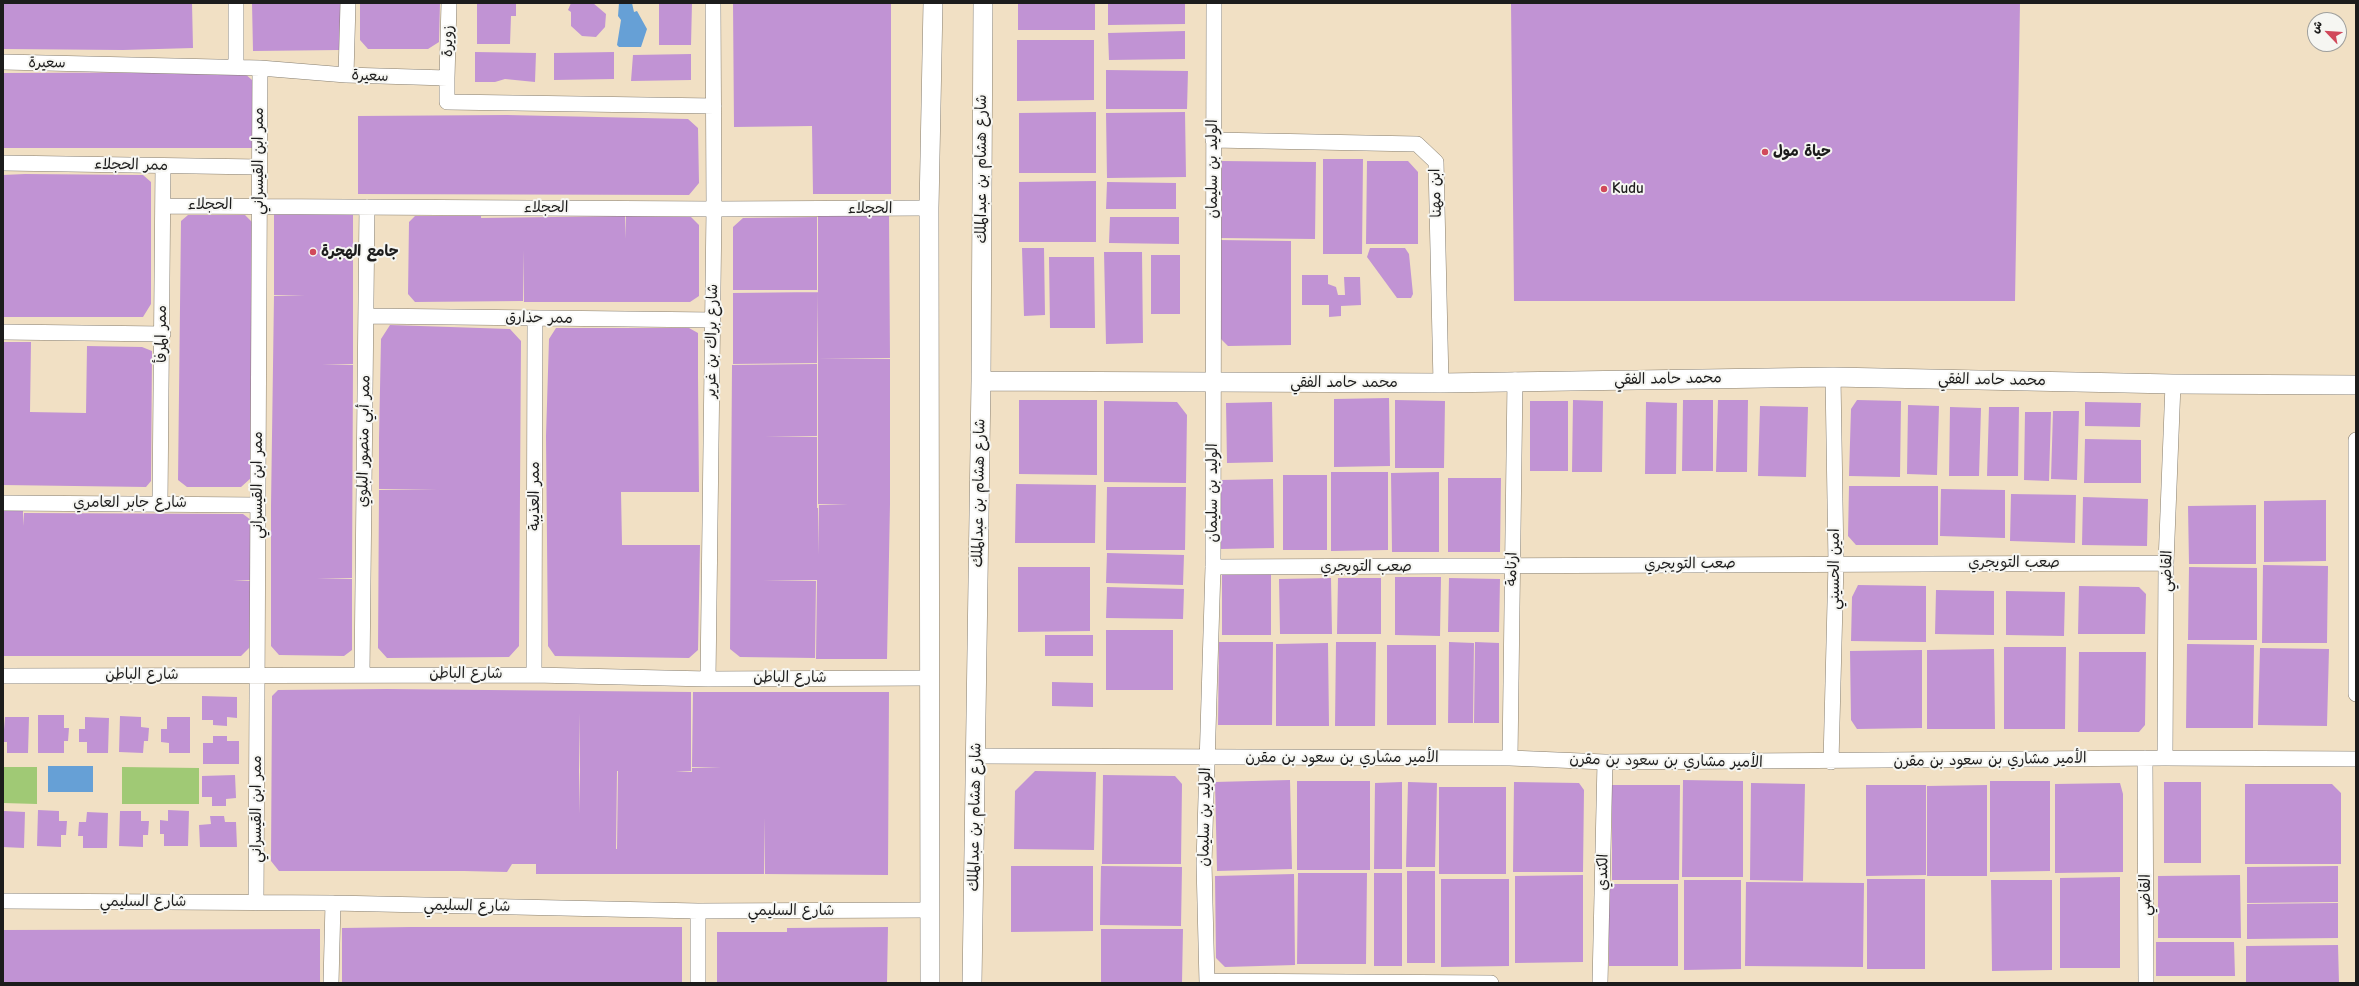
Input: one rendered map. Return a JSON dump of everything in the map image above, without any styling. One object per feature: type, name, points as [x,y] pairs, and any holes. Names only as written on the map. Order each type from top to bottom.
[{"type":"street","points":[[236,3],[236,67]]},
{"type":"street","points":[[346,75],[348,3]]},
{"type":"street","name":"زويرة","points":[[447,78],[449,3]]},
{"type":"street","name":"شارع براك بن غرير","points":[[708,679],[714,209],[713,3]]},
{"type":"street","points":[[930,983],[931,910],[928,678],[929,208],[933,3]]},
{"type":"street","name":"شارع هشام بن عبدالملك","points":[[972,983],[981,381],[983,3]]},
{"type":"street","name":"الوليد بن سليمان","points":[[1207,982],[1204,862],[1213,567],[1212,384],[1214,3]]},
{"type":"street","name":"سعيرة","points":[[3,62],[236,67],[346,75],[447,78]]},
{"type":"street","name":"ممر ابن القيسراني","points":[[256,903],[260,68]]},
{"type":"street","points":[[447,78],[447,102],[714,106]]},
{"type":"street","name":"ابن مهنا","points":[[1213,140],[1417,144],[1436,162],[1441,383]]},
{"type":"street","name":"ممر الحجلاء","points":[[3,163],[259,167]]},
{"type":"street","name":"ممر المرفأ","points":[[160,503],[163,334],[163,166]]},
{"type":"street","name":"الحجلاء","points":[[163,206],[259,205],[714,209],[929,208]]},
{"type":"street","name":"ممر أبي منصور البلوي","points":[[362,674],[367,207]]},
{"type":"street","name":"ممر حذارق","points":[[366,316],[713,320]]},
{"type":"street","name":"ممر العذيبة","points":[[534,674],[535,318]]},
{"type":"street","points":[[3,332],[163,334]]},
{"type":"street","name":"محمد حامد الفقي","points":[[981,381],[1212,384],[1441,383],[1515,380],[1833,377],[2173,384],[2356,385]]},
{"type":"street","name":"امين الحسيني","points":[[1831,762],[1836,563],[1833,377]]},
{"type":"street","name":"ارتامة","points":[[1510,758],[1515,380]]},
{"type":"street","name":"القاضي","points":[[2165,758],[2166,563],[2173,384]]},
{"type":"street","points":[[2356,440],[2356,694]]},
{"type":"street","name":"شارع جابر العامري","points":[[3,503],[160,503],[258,505]]},
{"type":"street","name":"صعب التويجري","points":[[1213,567],[1836,563],[2166,563]]},
{"type":"street","name":"شارع الباطن","points":[[3,676],[534,674],[708,679],[928,678]]},
{"type":"street","name":"الأمير مشاري بن سعود بن مقرن","points":[[976,756],[1510,758],[1605,762],[1831,762],[2145,758],[2356,759]]},
{"type":"street","name":"القاضي","points":[[2145,758],[2146,983]]},
{"type":"street","name":"الكندي","points":[[1600,983],[1605,762]]},
{"type":"street","name":"شارع السليمي","points":[[3,901],[333,903],[698,911],[931,910]]},
{"type":"street","points":[[331,983],[333,903]]},
{"type":"street","points":[[698,911],[698,983]]},
{"type":"street","points":[[1207,982],[1491,983]]},
{"type":"green space","points":[[3,767],[37,767],[37,804],[3,803]]},
{"type":"green space","points":[[122,767],[199,768],[199,804],[122,804]]},
{"type":"water","points":[[619,3],[632,3],[634,12],[637,11],[647,29],[641,47],[619,47],[617,45],[621,20],[618,16]]},
{"type":"water","points":[[48,766],[93,766],[93,792],[48,792]]},
{"type":"building","points":[[192,3],[193,48],[123,50],[3,49],[3,4]]},
{"type":"building","points":[[252,3],[340,3],[340,50],[253,51]]},
{"type":"building","points":[[360,3],[440,3],[439,42],[428,49],[368,49],[360,40]]},
{"type":"building","points":[[477,3],[516,3],[516,16],[511,16],[510,44],[477,44]]},
{"type":"building","points":[[571,3],[593,3],[606,14],[605,27],[596,37],[582,36],[571,26],[571,12],[568,10]]},
{"type":"building","points":[[659,3],[692,3],[691,45],[659,45]]},
{"type":"building","points":[[733,3],[891,3],[891,194],[813,194],[812,126],[734,127]]},
{"type":"building","points":[[1018,3],[1095,3],[1095,30],[1018,30]]},
{"type":"building","points":[[1108,3],[1185,3],[1185,24],[1108,25]]},
{"type":"building","name":"حياة مول","points":[[1511,3],[2020,3],[2015,301],[1514,301]]},
{"type":"building","points":[[1185,31],[1185,59],[1109,60],[1108,33]]},
{"type":"building","points":[[1017,40],[1094,40],[1094,100],[1017,101]]},
{"type":"building","points":[[475,52],[536,53],[535,82],[505,79],[495,82],[475,82]]},
{"type":"building","points":[[614,52],[614,79],[554,80],[554,53]]},
{"type":"building","points":[[691,54],[691,80],[631,81],[633,55]]},
{"type":"building","points":[[1106,70],[1188,71],[1187,109],[1106,109]]},
{"type":"building","points":[[243,72],[252,80],[252,148],[3,148],[3,73]]},
{"type":"building","points":[[1096,112],[1096,173],[1019,173],[1019,113]]},
{"type":"building","points":[[1185,112],[1186,177],[1107,178],[1106,113]]},
{"type":"building","points":[[507,115],[688,119],[698,128],[699,183],[689,195],[358,194],[358,116]]},
{"type":"building","points":[[1323,159],[1363,159],[1362,254],[1323,254]]},
{"type":"building","points":[[1221,161],[1316,162],[1315,239],[1220,238]]},
{"type":"building","points":[[1367,161],[1408,161],[1418,172],[1418,244],[1366,244]]},
{"type":"building","points":[[3,175],[143,175],[151,182],[151,304],[143,317],[3,317]]},
{"type":"building","points":[[1096,181],[1096,242],[1019,242],[1019,182]]},
{"type":"building","points":[[1107,182],[1176,183],[1176,209],[1106,209]]},
{"type":"building","points":[[274,207],[353,208],[353,364],[322,364],[353,365],[352,578],[317,578],[352,579],[352,650],[344,656],[279,655],[271,646],[274,296],[305,296],[274,295]]},
{"type":"building","points":[[818,213],[889,213],[890,358],[818,359]]},
{"type":"building","points":[[188,215],[245,215],[252,222],[251,478],[241,487],[187,487],[178,480],[181,221]]},
{"type":"building","points":[[415,216],[481,216],[481,218],[625,216],[626,239],[626,216],[691,217],[699,225],[699,296],[690,302],[524,302],[523,250],[523,301],[415,302],[408,294],[409,222]]},
{"type":"building","points":[[817,217],[817,290],[733,290],[733,227],[743,218]]},
{"type":"building","points":[[1110,217],[1179,217],[1179,244],[1109,243]]},
{"type":"building","points":[[1219,240],[1291,241],[1291,345],[1228,346],[1219,337]]},
{"type":"building","points":[[1022,248],[1044,248],[1045,315],[1024,316]]},
{"type":"building","points":[[1370,248],[1405,248],[1409,254],[1413,294],[1411,298],[1397,298],[1367,257]]},
{"type":"building","points":[[1104,252],[1142,252],[1143,343],[1106,344]]},
{"type":"building","points":[[1151,255],[1180,255],[1180,314],[1151,314]]},
{"type":"building","points":[[1049,257],[1094,257],[1095,328],[1050,328]]},
{"type":"building","points":[[1302,275],[1328,275],[1328,284],[1336,287],[1338,295],[1345,295],[1344,277],[1360,277],[1361,305],[1341,306],[1341,316],[1329,317],[1329,305],[1302,305]]},
{"type":"building","points":[[818,292],[817,363],[733,364],[733,293]]},
{"type":"building","points":[[390,325],[510,329],[521,341],[519,646],[509,657],[387,658],[378,648],[379,490],[438,489],[379,489],[381,339]]},
{"type":"building","points":[[556,328],[689,328],[698,333],[699,492],[621,492],[622,545],[700,545],[698,650],[689,658],[555,656],[548,646],[546,436],[549,339]]},
{"type":"building","points":[[3,342],[31,342],[30,412],[86,413],[87,346],[142,347],[152,351],[151,481],[146,487],[3,485]]},
{"type":"building","points":[[818,359],[890,359],[890,504],[887,659],[816,659],[817,580],[763,581],[816,581],[815,658],[740,657],[730,649],[732,365],[817,364],[817,436],[765,437],[817,437],[818,555],[819,505],[848,505],[818,504]]},
{"type":"building","points":[[1389,398],[1390,466],[1334,467],[1334,399]]},
{"type":"building","points":[[1019,400],[1097,400],[1097,475],[1019,474]]},
{"type":"building","points":[[1395,400],[1445,401],[1444,468],[1395,468]]},
{"type":"building","points":[[1573,400],[1603,401],[1602,472],[1572,472]]},
{"type":"building","points":[[1683,400],[1713,400],[1713,471],[1682,471]]},
{"type":"building","points":[[1718,400],[1748,400],[1747,472],[1716,472]]},
{"type":"building","points":[[1857,400],[1901,401],[1900,477],[1849,476],[1851,409]]},
{"type":"building","points":[[1104,401],[1177,402],[1187,415],[1186,483],[1104,482]]},
{"type":"building","points":[[1530,401],[1568,401],[1568,471],[1530,471]]},
{"type":"building","points":[[1272,402],[1273,462],[1227,463],[1226,403]]},
{"type":"building","points":[[1646,402],[1677,403],[1676,474],[1645,474]]},
{"type":"building","points":[[2085,402],[2141,403],[2140,427],[2085,426]]},
{"type":"building","points":[[1908,405],[1939,406],[1937,475],[1907,474]]},
{"type":"building","points":[[1760,406],[1808,407],[1806,477],[1758,476]]},
{"type":"building","points":[[1950,407],[1981,408],[1979,476],[1949,476]]},
{"type":"building","points":[[1989,407],[2019,407],[2018,476],[1987,476]]},
{"type":"building","points":[[2053,411],[2079,411],[2077,480],[2051,479]]},
{"type":"building","points":[[2025,412],[2051,412],[2049,481],[2024,480]]},
{"type":"building","points":[[2085,439],[2141,440],[2141,483],[2084,483]]},
{"type":"building","points":[[1331,472],[1388,472],[1388,550],[1331,551]]},
{"type":"building","points":[[1439,472],[1439,552],[1392,552],[1391,473]]},
{"type":"building","points":[[1283,475],[1327,475],[1327,550],[1283,550]]},
{"type":"building","points":[[1448,478],[1501,478],[1500,552],[1448,552]]},
{"type":"building","points":[[1273,479],[1274,548],[1220,549],[1220,480]]},
{"type":"building","points":[[1016,484],[1096,485],[1095,543],[1015,543]]},
{"type":"building","points":[[1849,486],[1938,486],[1938,545],[1856,545],[1848,536]]},
{"type":"building","points":[[1107,487],[1186,487],[1185,550],[1106,550]]},
{"type":"building","points":[[1941,489],[2005,490],[2005,538],[1940,536]]},
{"type":"building","points":[[2011,494],[2076,495],[2075,543],[2010,541]]},
{"type":"building","points":[[2083,497],[2148,499],[2147,546],[2082,545]]},
{"type":"building","points":[[2326,500],[2326,561],[2264,562],[2264,501]]},
{"type":"building","points":[[3,504],[23,504],[23,526],[24,513],[243,514],[251,520],[251,580],[233,581],[251,581],[251,646],[241,656],[3,656]]},
{"type":"building","points":[[2256,505],[2256,564],[2189,564],[2188,506]]},
{"type":"building","points":[[1107,553],[1184,555],[1183,585],[1106,583]]},
{"type":"building","points":[[2263,565],[2328,566],[2327,643],[2262,643]]},
{"type":"building","points":[[1018,567],[1090,567],[1090,631],[1018,632]]},
{"type":"building","points":[[2189,567],[2257,568],[2257,640],[2188,640]]},
{"type":"building","points":[[1222,572],[1271,572],[1271,635],[1222,635]]},
{"type":"building","points":[[1395,577],[1441,577],[1440,636],[1395,635]]},
{"type":"building","points":[[1331,578],[1332,634],[1280,634],[1279,579]]},
{"type":"building","points":[[1338,578],[1381,578],[1381,634],[1337,634]]},
{"type":"building","points":[[1449,578],[1500,579],[1499,632],[1448,632]]},
{"type":"building","points":[[1858,585],[1926,586],[1926,642],[1851,641],[1852,597]]},
{"type":"building","points":[[2079,586],[2139,587],[2146,594],[2145,634],[2078,634]]},
{"type":"building","points":[[1107,587],[1184,589],[1183,619],[1106,618]]},
{"type":"building","points":[[1936,590],[1994,591],[1994,635],[1935,634]]},
{"type":"building","points":[[2006,591],[2065,592],[2064,636],[2006,635]]},
{"type":"building","points":[[1106,630],[1173,630],[1173,690],[1106,690]]},
{"type":"building","points":[[1045,635],[1093,635],[1093,656],[1045,656]]},
{"type":"building","points":[[1219,642],[1273,642],[1272,725],[1218,725]]},
{"type":"building","points":[[1336,642],[1376,642],[1375,726],[1335,726]]},
{"type":"building","points":[[1449,642],[1474,643],[1473,723],[1448,723]]},
{"type":"building","points":[[1475,642],[1499,643],[1499,723],[1474,723]]},
{"type":"building","points":[[1328,643],[1329,726],[1276,726],[1276,644]]},
{"type":"building","points":[[2187,644],[2254,645],[2253,728],[2186,728]]},
{"type":"building","points":[[1387,645],[1436,645],[1436,725],[1387,725]]},
{"type":"building","points":[[2004,647],[2066,647],[2065,729],[2004,729]]},
{"type":"building","points":[[2260,648],[2329,649],[2327,726],[2258,725]]},
{"type":"building","points":[[1994,649],[1995,729],[1927,729],[1927,650]]},
{"type":"building","points":[[1922,650],[1922,728],[1857,729],[1851,720],[1850,651]]},
{"type":"building","points":[[2079,652],[2146,652],[2145,725],[2139,732],[2078,732]]},
{"type":"building","points":[[1052,682],[1093,683],[1093,707],[1052,706]]},
{"type":"building","points":[[387,689],[691,692],[691,771],[675,772],[692,772],[692,768],[721,767],[692,767],[693,692],[889,692],[888,875],[765,874],[765,817],[764,874],[536,874],[536,864],[512,864],[507,872],[279,871],[271,861],[272,696],[278,690]],"holes":[[[579,713],[580,771],[580,814],[579,771]],[[617,771],[618,771],[616,849]]]},
{"type":"building","points":[[202,696],[237,697],[237,718],[227,717],[227,726],[213,725],[213,720],[202,720]]},
{"type":"building","points":[[38,715],[64,715],[64,728],[69,728],[68,741],[64,741],[64,753],[38,753]]},
{"type":"building","points":[[120,716],[141,717],[141,727],[149,728],[148,741],[144,741],[143,753],[119,752]]},
{"type":"building","points":[[5,717],[29,717],[28,753],[7,753],[7,742],[3,742]]},
{"type":"building","points":[[85,717],[109,718],[108,753],[87,753],[87,742],[79,742],[79,729],[85,729]]},
{"type":"building","points":[[167,717],[190,717],[190,753],[169,753],[169,743],[161,742],[161,729],[167,729]]},
{"type":"building","points":[[213,736],[227,736],[227,741],[239,741],[239,764],[203,764],[203,743],[213,743]]},
{"type":"building","points":[[1035,771],[1096,772],[1094,850],[1014,849],[1015,791]]},
{"type":"building","points":[[235,775],[236,798],[226,799],[226,806],[212,806],[212,797],[202,797],[202,776]]},
{"type":"building","points":[[1103,775],[1175,776],[1182,784],[1181,864],[1102,864]]},
{"type":"building","points":[[1290,780],[1292,869],[1217,871],[1215,782]]},
{"type":"building","points":[[1683,780],[1743,781],[1743,877],[1682,877]]},
{"type":"building","points":[[1297,781],[1370,781],[1370,870],[1297,870]]},
{"type":"building","points":[[1990,781],[2050,781],[2050,871],[1990,872]]},
{"type":"building","points":[[1402,782],[1402,869],[1374,869],[1375,783]]},
{"type":"building","points":[[1408,782],[1437,783],[1435,867],[1406,867]]},
{"type":"building","points":[[1514,782],[1579,783],[1584,790],[1583,872],[1513,872]]},
{"type":"building","points":[[2164,782],[2201,782],[2201,863],[2164,863]]},
{"type":"building","points":[[1751,783],[1805,784],[1803,881],[1750,880]]},
{"type":"building","points":[[2120,783],[2123,794],[2123,872],[2055,873],[2055,784]]},
{"type":"building","points":[[2245,784],[2332,784],[2341,793],[2341,864],[2245,864]]},
{"type":"building","points":[[1612,785],[1680,785],[1679,880],[1612,880]]},
{"type":"building","points":[[1866,785],[1926,785],[1926,875],[1866,876]]},
{"type":"building","points":[[1987,785],[1987,876],[1927,876],[1927,786]]},
{"type":"building","points":[[1439,787],[1506,787],[1506,874],[1439,874]]},
{"type":"building","points":[[38,810],[59,811],[59,821],[67,821],[66,835],[61,835],[61,847],[37,846]]},
{"type":"building","points":[[168,810],[189,811],[188,846],[164,846],[164,834],[160,834],[160,820],[168,821]]},
{"type":"building","points":[[4,811],[25,812],[24,848],[3,847]]},
{"type":"building","points":[[120,811],[141,811],[141,821],[149,821],[148,835],[143,835],[143,847],[119,846]]},
{"type":"building","points":[[87,812],[108,813],[107,848],[83,848],[83,836],[78,836],[79,822],[86,822]]},
{"type":"building","points":[[210,816],[224,816],[225,822],[236,822],[237,847],[200,847],[199,825],[211,824]]},
{"type":"building","points":[[1011,866],[1093,866],[1093,931],[1011,932]]},
{"type":"building","points":[[1101,866],[1182,867],[1181,926],[1100,925]]},
{"type":"building","points":[[2338,866],[2338,902],[2247,903],[2247,867]]},
{"type":"building","points":[[1407,871],[1435,871],[1435,963],[1407,963]]},
{"type":"building","points":[[1298,873],[1367,873],[1366,964],[1297,964]]},
{"type":"building","points":[[1374,873],[1402,873],[1402,966],[1374,966]]},
{"type":"building","points":[[1294,874],[1295,965],[1225,967],[1216,958],[1215,876]]},
{"type":"building","points":[[1583,875],[1583,962],[1515,963],[1515,876]]},
{"type":"building","points":[[2240,875],[2241,938],[2158,938],[2158,876]]},
{"type":"building","points":[[2120,877],[2120,968],[2060,968],[2060,878]]},
{"type":"building","points":[[1441,879],[1509,879],[1509,966],[1441,967]]},
{"type":"building","points":[[1867,879],[1925,879],[1925,969],[1867,969]]},
{"type":"building","points":[[1684,880],[1741,880],[1741,969],[1684,970]]},
{"type":"building","points":[[1991,880],[2052,880],[2052,970],[1992,971]]},
{"type":"building","points":[[1746,882],[1864,883],[1863,967],[1745,966]]},
{"type":"building","points":[[1609,884],[1678,884],[1678,966],[1609,966]]},
{"type":"building","points":[[2338,903],[2338,938],[2247,939],[2247,904]]},
{"type":"building","points":[[682,927],[682,983],[342,983],[342,928]]},
{"type":"building","points":[[888,927],[887,983],[717,983],[717,932],[787,932],[787,928]]},
{"type":"building","points":[[320,929],[320,983],[3,983],[3,930]]},
{"type":"building","points":[[1101,929],[1183,929],[1182,983],[1101,983]]},
{"type":"building","points":[[2156,942],[2234,942],[2235,976],[2156,976]]},
{"type":"building","points":[[2338,945],[2339,983],[2246,983],[2246,946]]},
{"type":"building","points":[[2235,982],[2235,983],[2157,983]]},
{"type":"place","name":"حياة مول","points":[[1765,152]]},
{"type":"place","name":"Kudu","points":[[1604,189]]},
{"type":"place","name":"جامع الهجرة","points":[[313,252]]}]
